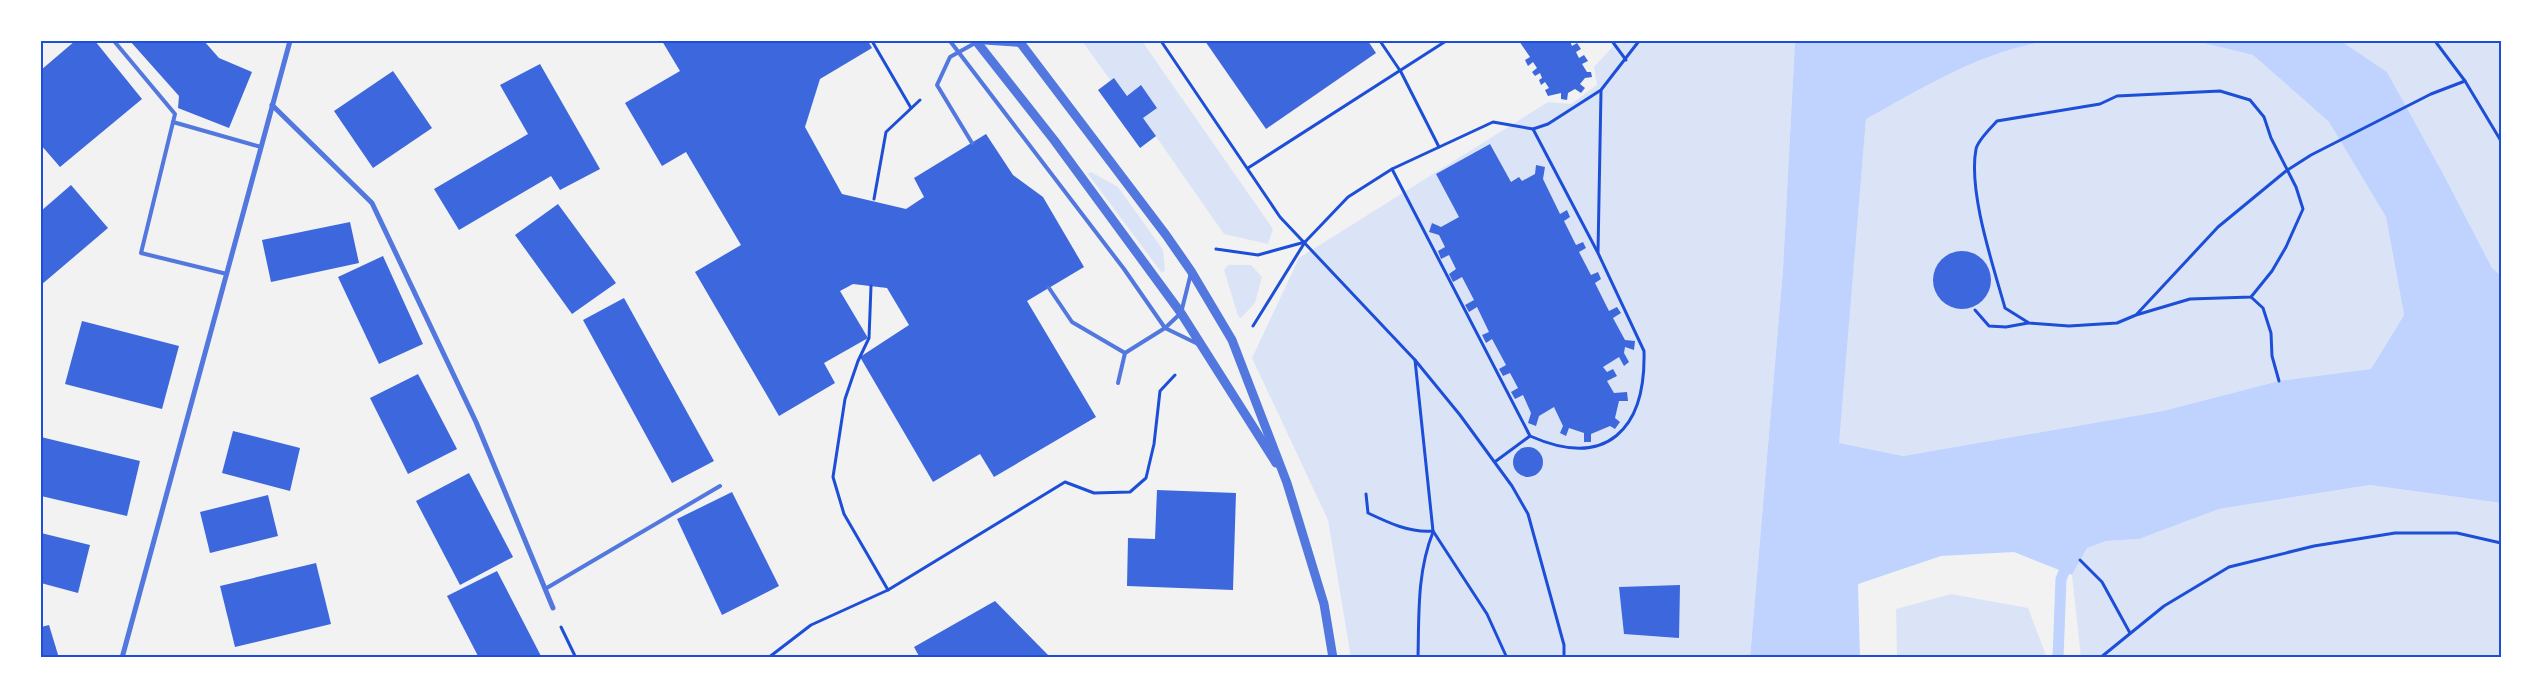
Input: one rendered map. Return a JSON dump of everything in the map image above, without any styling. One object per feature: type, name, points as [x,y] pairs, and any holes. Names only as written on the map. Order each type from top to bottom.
[{"type":"street","points":[[122,658],[290,41]]},
{"type":"street","points":[[976,42],[1054,140],[1181,313],[1288,483]]},
{"type":"street","points":[[1021,43],[1119,171],[1191,271],[1232,340],[1288,483],[1324,604],[1333,658]]},
{"type":"street","points":[[272,105],[372,203],[476,422],[553,608]]},
{"type":"lane","points":[[114,41],[175,114],[141,253],[227,274]]},
{"type":"lane","points":[[950,41],[1124,269],[1165,328],[1204,348]]},
{"type":"lane","points":[[972,142],[937,85],[950,57],[976,42],[1021,43]]},
{"type":"lane","points":[[173,122],[261,147]]},
{"type":"lane","points":[[1118,383],[1125,353],[1165,328],[1181,313],[1191,271]]},
{"type":"lane","points":[[1049,288],[1072,322],[1125,353]]},
{"type":"lane","points":[[544,589],[720,486]]},
{"type":"path","points":[[872,41],[911,108]]},
{"type":"path","points":[[1161,41],[1280,217],[1415,360],[1496,461],[1528,514],[1564,645],[1564,658]]},
{"type":"path","points":[[1380,41],[1401,72],[1439,147]]},
{"type":"path","points":[[1248,168],[1275,149],[1401,72],[1446,41]]},
{"type":"path","points":[[1612,41],[1626,60]]},
{"type":"path","points":[[1253,326],[1305,242],[1348,197],[1392,169],[1494,122],[1534,129],[1548,124],[1601,90],[1626,60],[1638,41]]},
{"type":"path","points":[[2435,41],[2465,81],[2501,141]]},
{"type":"path","points":[[2136,315],[2218,227],[2286,172],[2311,155],[2431,94],[2465,81]]},
{"type":"path","points":[[874,200],[886,132],[937,85]]},
{"type":"path","points":[[1598,253],[1601,90]]},
{"type":"path","points":[[2029,323],[2005,308],[1979,207],[1976,181],[1976,147],[1997,121],[2100,104],[2117,96],[2220,91],[2250,100],[2264,117],[2286,172],[2296,187],[2303,209],[2286,247],[2272,270],[2251,297]]},
{"type":"path","points":[[1392,169],[1530,436],[1552,446],[1577,448],[1601,446],[1616,437],[1628,425],[1639,401],[1644,367],[1644,351],[1598,253],[1534,129]]},
{"type":"path","points":[[1216,249],[1258,254],[1305,242]]},
{"type":"path","points":[[871,286],[869,338],[858,361],[845,399],[832,477],[844,514],[888,590]]},
{"type":"path","points":[[1975,310],[1989,326],[2006,327],[2029,323],[2069,326],[2117,323],[2136,315],[2190,299],[2251,297],[2264,308],[2272,333],[2272,356],[2279,381]]},
{"type":"path","points":[[1415,360],[1433,531],[1424,555],[1420,578],[1418,658]]},
{"type":"path","points":[[768,658],[811,625],[888,590],[1065,482],[1094,493],[1130,492],[1146,478],[1154,444],[1160,392],[1175,375]]},
{"type":"path","points":[[1496,461],[1530,436]]},
{"type":"path","points":[[1366,494],[1368,513],[1398,526],[1420,532],[1433,531]]},
{"type":"path","points":[[1433,531],[1487,614],[1508,658]]},
{"type":"path","points":[[2100,658],[2164,606],[2229,567],[2314,546],[2395,533],[2457,533],[2501,544]]},
{"type":"path","points":[[2080,560],[2102,582],[2130,634]]},
{"type":"path","points":[[553,608],[576,658]]},
{"type":"shaded area","points":[[1082,41],[1142,41],[1273,229],[1268,244],[1224,234],[1143,118],[1157,107],[1141,86],[1127,96],[1115,79],[1111,81]]},
{"type":"shaded area","points":[[1618,41],[1795,41],[1783,269],[1750,658],[1351,658],[1328,520],[1252,358],[1299,258],[1548,102],[1571,104],[1597,85],[1594,67]]},
{"type":"shaded area","points":[[2047,41],[2195,41],[2253,55],[2329,122],[2386,217],[2404,315],[2371,369],[2279,381],[2163,411],[1903,456],[1838,443],[1866,119],[1931,83],[1976,62],[2022,46]]},
{"type":"shaded area","points":[[2341,41],[2501,41],[2501,276],[2492,268],[2387,72]]},
{"type":"shaded area","points":[[1091,172],[1118,187],[1163,250],[1165,270],[1162,273],[1088,174]]},
{"type":"shaded area","points":[[1228,265],[1251,265],[1262,277],[1255,303],[1241,318],[1238,316],[1224,270]]},
{"type":"shaded area","points":[[2370,485],[2501,503],[2501,658],[2081,658],[2072,575],[2087,548],[2106,541],[2139,539],[2219,509]]},
{"type":"shaded area","points":[[1951,594],[2028,608],[2047,658],[1897,658],[1896,609]]},
{"type":"water","points":[[1795,41],[2047,41],[2022,46],[1976,62],[1931,83],[1866,119],[1839,443],[1903,456],[2163,411],[2279,381],[2371,369],[2404,315],[2386,217],[2329,122],[2253,55],[2195,41],[2341,41],[2387,72],[2492,268],[2501,276],[2501,503],[2370,485],[2219,509],[2139,539],[2106,541],[2087,548],[2072,575],[2014,552],[1941,556],[1858,584],[1860,658],[1750,658],[1783,269]]},
{"type":"building","points":[[75,41],[95,41],[142,99],[60,167],[41,145],[41,70]]},
{"type":"building","points":[[130,41],[204,41],[219,58],[252,72],[229,128],[178,108],[179,96]]},
{"type":"building","points":[[662,41],[868,41],[872,48],[820,79],[805,127],[842,194],[906,209],[924,197],[914,178],[986,134],[1013,175],[1043,197],[1084,267],[1027,301],[1096,417],[994,477],[980,454],[933,482],[860,357],[909,325],[887,288],[853,284],[840,291],[868,338],[824,363],[835,383],[779,416],[695,272],[741,245],[686,152],[662,166],[625,103],[680,71]]},
{"type":"building","points":[[1205,41],[1368,41],[1376,53],[1266,129]]},
{"type":"building","points":[[1519,41],[1570,41],[1572,46],[1577,43],[1581,49],[1576,52],[1579,58],[1584,55],[1588,61],[1582,64],[1587,72],[1591,72],[1592,77],[1585,78],[1580,84],[1585,88],[1581,93],[1575,89],[1568,93],[1567,100],[1561,99],[1561,93],[1548,96],[1545,90],[1549,88],[1545,82],[1541,85],[1539,80],[1542,78],[1540,73],[1535,76],[1532,72],[1537,68],[1533,62],[1528,66],[1525,60],[1530,57]]},
{"type":"building","points":[[540,64],[600,169],[560,190],[551,176],[459,230],[434,189],[528,134],[500,85]]},
{"type":"building","points":[[393,71],[432,128],[373,168],[334,111]]},
{"type":"building","points":[[1114,78],[1127,96],[1141,85],[1157,108],[1143,118],[1156,136],[1140,148],[1098,90]]},
{"type":"building","points":[[1490,144],[1511,182],[1519,177],[1522,181],[1535,174],[1536,165],[1545,167],[1543,179],[1560,214],[1567,210],[1570,217],[1564,221],[1576,245],[1583,242],[1586,248],[1579,252],[1591,275],[1598,272],[1601,279],[1595,283],[1609,311],[1617,307],[1621,313],[1613,318],[1625,340],[1635,341],[1634,350],[1625,347],[1624,353],[1629,362],[1624,366],[1619,357],[1603,367],[1607,372],[1613,369],[1617,376],[1607,381],[1614,393],[1627,392],[1628,401],[1619,401],[1615,418],[1620,422],[1615,429],[1610,426],[1591,434],[1591,442],[1584,442],[1584,433],[1569,428],[1566,436],[1560,433],[1563,426],[1554,407],[1539,416],[1536,426],[1528,423],[1531,413],[1523,395],[1515,399],[1511,392],[1518,388],[1510,373],[1503,376],[1499,369],[1506,365],[1492,339],[1486,343],[1482,335],[1489,332],[1477,307],[1469,312],[1465,305],[1474,300],[1462,277],[1453,282],[1449,274],[1456,269],[1449,255],[1441,259],[1438,251],[1445,247],[1439,235],[1429,232],[1432,223],[1441,227],[1459,217],[1436,174]]},
{"type":"building","points":[[71,185],[108,228],[41,285],[41,211]]},
{"type":"building","points":[[558,204],[616,283],[572,314],[515,235]]},
{"type":"building","points":[[350,222],[359,263],[271,282],[262,240]]},
{"type":"building","points":[[1962,251],[1973,253],[1986,264],[1991,280],[1989,291],[1978,304],[1962,309],[1951,307],[1938,296],[1933,280],[1935,269],[1946,256]]},
{"type":"building","points":[[383,256],[423,344],[379,364],[338,277]]},
{"type":"building","points":[[624,298],[714,461],[672,483],[583,320]]},
{"type":"building","points":[[82,321],[179,346],[162,409],[65,384]]},
{"type":"building","points":[[418,374],[457,449],[408,474],[370,398]]},
{"type":"building","points":[[233,431],[300,448],[290,491],[222,473]]},
{"type":"building","points":[[41,437],[140,461],[127,516],[41,496]]},
{"type":"building","points":[[1528,447],[1534,448],[1542,456],[1542,468],[1534,476],[1528,477],[1522,476],[1514,468],[1513,462],[1514,456],[1522,448]]},
{"type":"building","points":[[469,473],[513,557],[460,585],[416,501]]},
{"type":"building","points":[[1157,490],[1236,493],[1233,590],[1127,586],[1128,538],[1155,539]]},
{"type":"building","points":[[732,492],[779,586],[722,615],[677,519]]},
{"type":"building","points":[[268,495],[278,536],[210,553],[200,512]]},
{"type":"building","points":[[41,533],[90,545],[78,593],[41,583]]},
{"type":"building","points":[[316,563],[331,624],[235,647],[220,586]]},
{"type":"building","points":[[497,571],[542,658],[479,658],[447,596]]},
{"type":"building","points":[[1680,585],[1679,638],[1624,634],[1619,587]]},
{"type":"building","points":[[995,601],[1051,658],[920,658],[914,647]]},
{"type":"building","points":[[49,625],[59,658],[41,658],[41,627]]},
{"type":"waterway","points":[[2058,658],[2061,579],[2071,556]]}]
